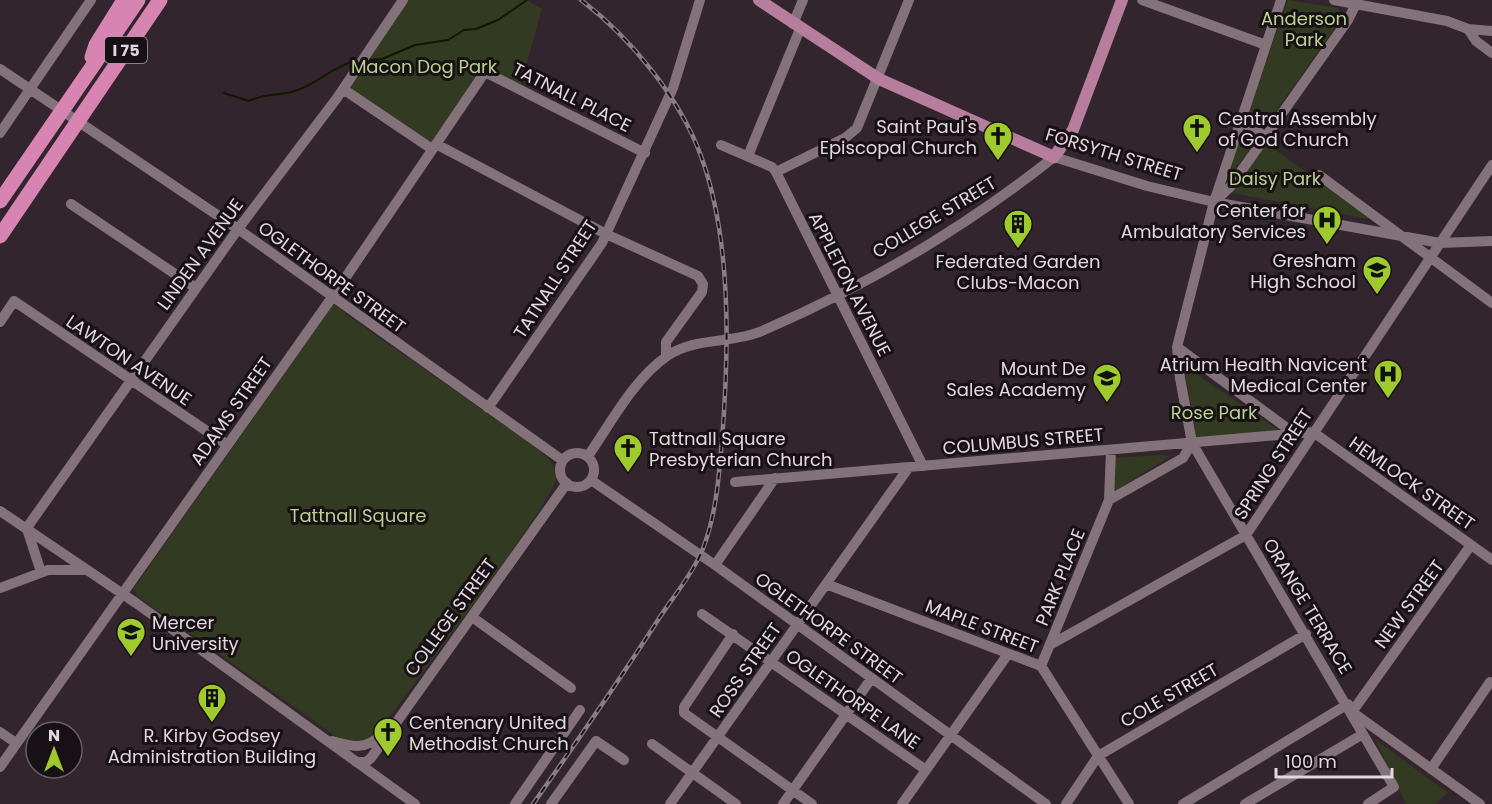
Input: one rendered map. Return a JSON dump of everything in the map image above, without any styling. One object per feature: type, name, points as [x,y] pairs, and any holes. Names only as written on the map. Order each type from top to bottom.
[{"type":"highway","points":[[88,74],[96,45],[124,0]]},
{"type":"highway","name":"I 75","points":[[0,201],[138,0]]},
{"type":"highway","name":"I 75","points":[[0,236],[160,0]]},
{"type":"main road","name":"FORSYTH STREET","points":[[759,0],[796,27],[879,79],[1054,157]]},
{"type":"main road","name":"COLLEGE STREET","points":[[1054,157],[1073,130],[1122,0]]},
{"type":"street","points":[[0,133],[92,0]]},
{"type":"street","name":"LINDEN AVENUE","points":[[26,529],[238,229],[343,89],[403,0]]},
{"type":"street","name":"TATNALL STREET","points":[[488,408],[606,234],[669,97],[700,0]]},
{"type":"street","points":[[748,156],[796,27],[803,0]]},
{"type":"street","points":[[721,145],[772,167],[776,172],[853,132],[863,118],[909,0]]},
{"type":"street","points":[[1142,0],[1266,45]]},
{"type":"street","points":[[1109,500],[1183,458],[1192,443],[1177,347],[1214,202],[1281,0]]},
{"type":"street","points":[[1334,0],[1447,21],[1468,29],[1492,31]]},
{"type":"street","points":[[1214,202],[1230,187],[1266,137],[1348,20],[1356,4]]},
{"type":"street","points":[[1468,29],[1476,41],[1492,53]]},
{"type":"street","name":"OGLETHORPE STREET","points":[[0,69],[238,229],[562,460]]},
{"type":"street","name":"ADAMS STREET","points":[[0,767],[226,444],[333,296],[485,72]]},
{"type":"street","name":"TATNALL PLACE","points":[[485,72],[645,153]]},
{"type":"street","points":[[343,89],[434,147],[606,234]]},
{"type":"street","points":[[1241,120],[1266,137]]},
{"type":"street","name":"FORSYTH STREET","points":[[1054,157],[1147,186],[1214,202],[1440,243],[1492,242]]},
{"type":"street","name":"COLLEGE STREET","points":[[588,456],[641,381],[666,357],[686,347],[744,338],[837,294],[913,254],[973,217],[1054,157]]},
{"type":"street","name":"SPRING STREET","points":[[1050,645],[1246,534],[1492,165]]},
{"type":"street","name":"APPLETON AVENUE","points":[[776,172],[923,466]]},
{"type":"street","points":[[1319,176],[1492,303]]},
{"type":"street","points":[[71,204],[196,288]]},
{"type":"street","name":"COLLEGE STREET","points":[[606,234],[695,274],[703,284],[700,294],[666,342],[666,357]]},
{"type":"street","name":"LAWTON AVENUE","points":[[0,322],[14,301],[226,444]]},
{"type":"street","points":[[1177,347],[1295,434]]},
{"type":"street","name":"COLUMBUS STREET","points":[[735,482],[1313,432]]},
{"type":"street","name":"HEMLOCK STREET","points":[[1313,432],[1492,560]]},
{"type":"street","name":"ORANGE TERRACE","points":[[1192,443],[1395,787],[1368,804]]},
{"type":"street","name":"PARK PLACE","points":[[1041,666],[1109,500],[1111,450]]},
{"type":"street","points":[[573,453],[588,456],[595,467],[591,480],[579,487],[567,483],[560,472],[562,460],[573,453]]},
{"type":"street","name":"ROSS STREET","points":[[670,804],[909,467]]},
{"type":"street","points":[[713,564],[775,478]]},
{"type":"street","name":"OGLETHORPE STREET","points":[[591,480],[694,550],[1046,804]]},
{"type":"street","name":"COLLEGE STREET","points":[[356,762],[366,762],[371,758],[567,483]]},
{"type":"street","points":[[0,510],[122,594],[415,804]]},
{"type":"street","points":[[26,529],[32,538],[41,572]]},
{"type":"street","name":"NEW STREET","points":[[1183,804],[1350,708],[1471,545]]},
{"type":"street","points":[[0,588],[41,572],[62,568],[88,571]]},
{"type":"street","name":"MAPLE STREET","points":[[826,584],[1041,666],[1129,804]]},
{"type":"street","name":"OGLETHORPE LANE","points":[[702,614],[926,770]]},
{"type":"street","points":[[472,617],[571,688]]},
{"type":"street","points":[[733,634],[683,710],[812,804]]},
{"type":"street","name":"COLE STREET","points":[[1066,804],[1098,756],[1306,634]]},
{"type":"street","points":[[902,804],[1008,654]]},
{"type":"street","points":[[783,804],[871,679]]},
{"type":"street","points":[[1431,769],[1490,682]]},
{"type":"street","points":[[1350,708],[1480,804]]},
{"type":"street","points":[[515,804],[580,710]]},
{"type":"street","points":[[322,738],[355,747],[367,745],[397,720]]},
{"type":"street","points":[[0,732],[16,743]]},
{"type":"street","points":[[1245,804],[1363,734]]},
{"type":"street","points":[[551,804],[596,741],[624,759]]},
{"type":"street","points":[[652,744],[736,804]]},
{"type":"green space","name":"Macon Dog Park","points":[[404,0],[526,0],[542,9],[519,90],[484,72],[433,149],[344,89]]},
{"type":"green space","name":"Anderson Park","points":[[1288,0],[1338,8],[1343,17],[1265,126],[1248,113]]},
{"type":"green space","points":[[1244,127],[1258,137],[1225,181]]},
{"type":"green space","name":"Daisy Park","points":[[1267,144],[1368,216],[1368,219],[1232,193]]},
{"type":"green space","name":"Tattnall Square","points":[[333,305],[338,306],[347,315],[539,450],[553,465],[556,478],[531,523],[475,602],[377,734],[367,742],[341,740],[138,597],[134,588]]},
{"type":"green space","name":"Rose Park","points":[[1184,366],[1279,430],[1196,437]]},
{"type":"green space","points":[[1171,456],[1113,492],[1113,458]]},
{"type":"green space","points":[[1375,739],[1448,793],[1435,804],[1406,804]]},
{"type":"waterway","points":[[368,60],[382,59],[415,45],[448,40],[464,30],[476,29],[498,20],[527,0]]},
{"type":"waterway","points":[[224,93],[249,101],[289,93],[354,61]]},
{"type":"railway","points":[[533,804],[698,560],[707,538],[714,510],[720,468],[724,406],[727,333],[723,260],[711,189],[701,156],[680,112],[652,70],[617,32],[581,0]]},
{"type":"place","name":"Central Assembly of God Church","points":[[1197,154]]},
{"type":"place","name":"Saint Paul's Episcopal Church","points":[[998,162]]},
{"type":"place","name":"Center for Ambulatory Services","points":[[1327,246]]},
{"type":"place","name":"Federated Garden Clubs-Macon","points":[[1018,250]]},
{"type":"place","name":"Gresham High School","points":[[1377,296]]},
{"type":"place","name":"Atrium Health Navicent Medical Center","points":[[1388,400]]},
{"type":"place","name":"Mount De Sales Academy","points":[[1107,404]]},
{"type":"place","name":"Tattnall Square Presbyterian Church","points":[[628,474]]},
{"type":"place","name":"Mercer University","points":[[131,658]]},
{"type":"place","name":"R. Kirby Godsey Administration Building","points":[[212,724]]},
{"type":"place","name":"Centenary United Methodist Church","points":[[388,758]]}]
